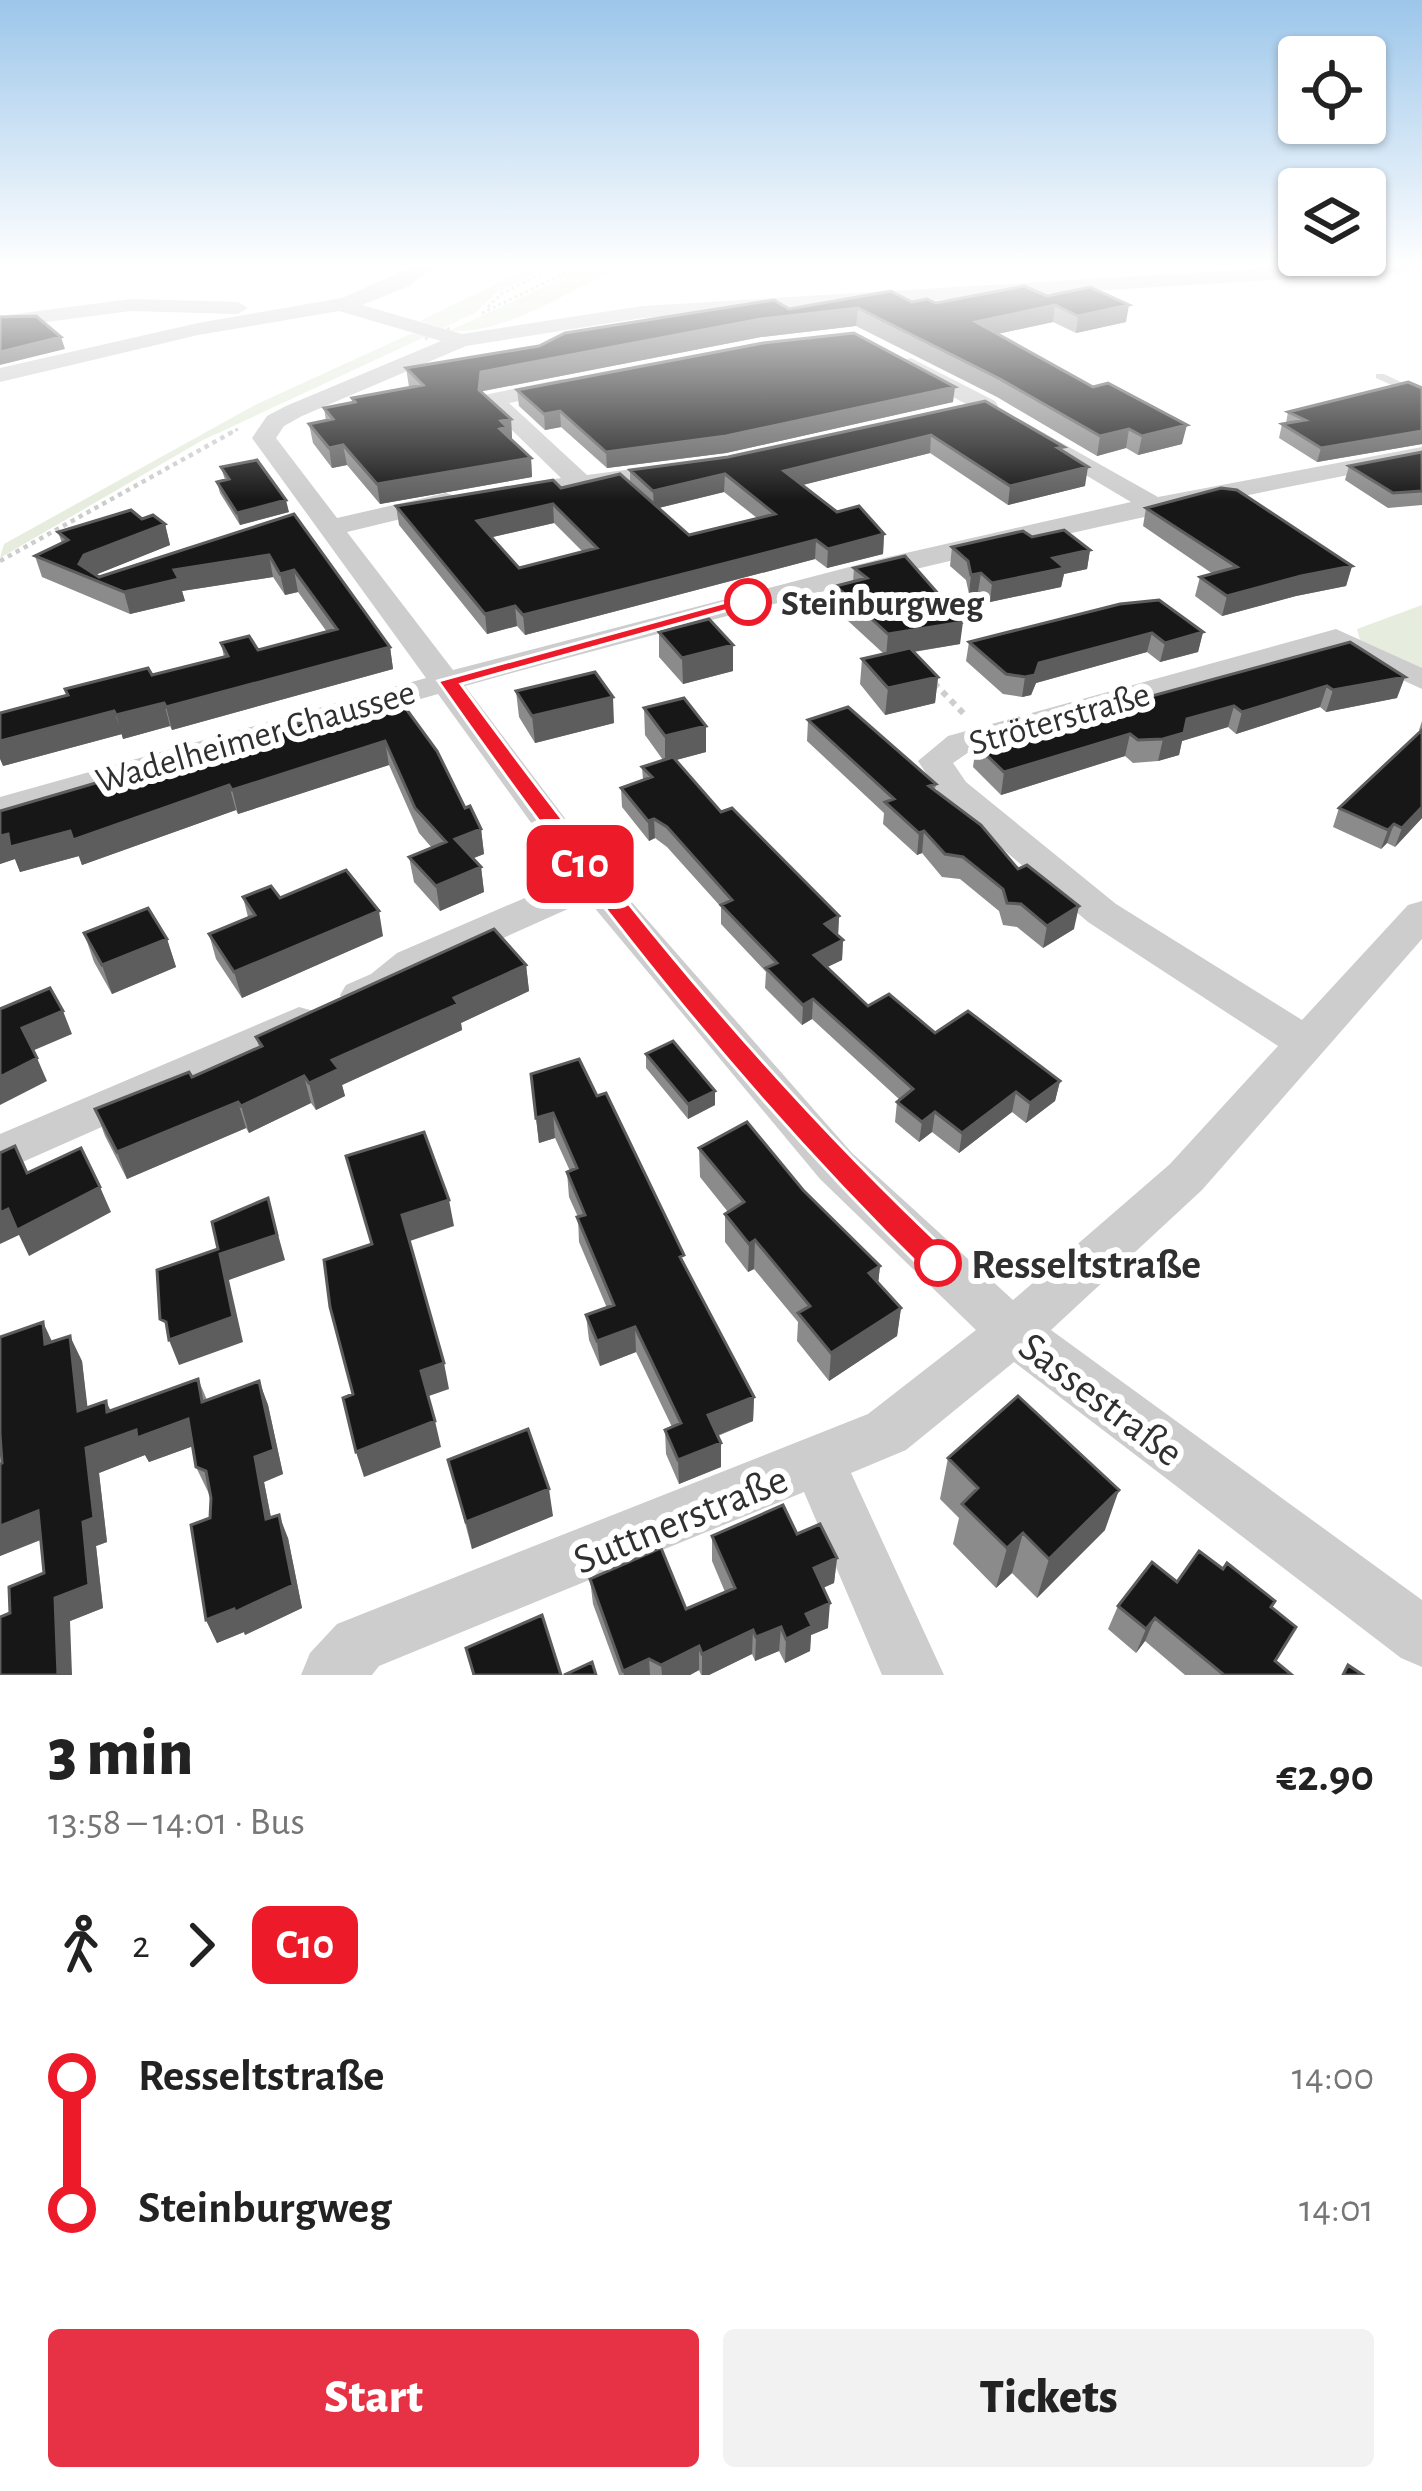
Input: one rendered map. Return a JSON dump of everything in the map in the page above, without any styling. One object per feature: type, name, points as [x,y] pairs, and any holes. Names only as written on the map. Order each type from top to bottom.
[{"type":"street","points":[[0,375],[139,344]]},
{"type":"street","points":[[433,344],[266,430],[267,444],[315,522],[448,681]]},
{"type":"street","points":[[894,356],[1152,504]]},
{"type":"street","points":[[581,483],[492,400],[585,381]]},
{"type":"street","points":[[944,416],[987,406]]},
{"type":"street","name":"Wadelheimer Chaussee","points":[[0,808],[448,681],[1152,504],[1422,454]]},
{"type":"street","points":[[315,522],[706,466]]},
{"type":"street","name":"Ströterstraße","points":[[1304,1042],[1102,913],[953,789],[935,761],[960,743],[1336,638],[1422,680]]},
{"type":"street","name":"Sassestraße","points":[[448,681],[594,883],[836,1166],[1013,1332],[1422,1637]]},
{"type":"street","points":[[0,1154],[385,984],[411,963],[594,883]]},
{"type":"street","points":[[1013,1332],[1186,1177],[1422,914]]},
{"type":"street","name":"Suttnerstraße","points":[[332,1675],[358,1645],[887,1432],[1013,1332]]},
{"type":"street","points":[[819,1463],[913,1675]]},
{"type":"lane","points":[[1380,376],[1422,396]]},
{"type":"path","points":[[0,561],[242,427]]},
{"type":"path","points":[[919,667],[985,736]]},
{"type":"green space","points":[[388,344],[409,344],[201,441],[0,558],[4,544],[255,405]]},
{"type":"green space","points":[[1422,605],[1422,669],[1360,640],[1357,629]]},
{"type":"building","points":[[0,344],[32,344],[0,352]]},
{"type":"building","points":[[628,344],[481,372],[479,390],[511,419],[501,421],[507,427],[500,429],[531,458],[377,484],[343,445],[329,448],[309,424],[333,419],[324,408],[355,402],[352,398],[423,385],[406,368],[539,346]]},
{"type":"building","points":[[757,344],[875,344],[955,387],[726,436],[606,452],[560,411],[544,414],[517,390]]},
{"type":"building","points":[[930,344],[1016,344],[1093,387],[1108,383],[1187,425],[1142,436],[1129,429],[1100,436]]},
{"type":"building","points":[[1408,382],[1422,388],[1422,431],[1321,448],[1282,424],[1305,420],[1288,412]]},
{"type":"building","points":[[985,401],[1064,447],[1058,448],[1088,467],[1010,486],[931,435],[784,471],[837,512],[859,506],[884,534],[828,549],[816,540],[523,615],[515,606],[485,614],[396,506],[553,480],[561,488],[620,474],[689,535],[775,514],[725,474],[653,491],[630,470],[728,457]],"holes":[[[553,504],[597,548],[519,568],[477,521]]]},
{"type":"building","points":[[1422,452],[1422,491],[1393,493],[1349,466]]},
{"type":"building","points":[[257,460],[286,500],[237,513],[217,482],[229,479],[221,467]]},
{"type":"building","points":[[1221,488],[1237,490],[1352,566],[1227,596],[1200,577],[1237,567],[1146,508]]},
{"type":"building","points":[[131,510],[142,519],[153,515],[165,524],[84,555],[79,564],[99,577],[294,514],[390,647],[166,707],[164,703],[116,715],[114,711],[0,741],[0,713],[68,695],[65,689],[148,668],[152,675],[228,656],[221,643],[249,636],[258,650],[337,629],[294,570],[280,574],[269,555],[174,570],[179,579],[124,592],[35,556],[68,540],[58,532]]},
{"type":"building","points":[[1064,530],[1090,550],[1053,558],[1065,568],[992,583],[981,573],[971,575],[968,561],[952,547],[1023,531],[1032,537]]},
{"type":"building","points":[[905,556],[963,622],[888,634],[836,586],[867,578],[854,568]]},
{"type":"building","points":[[1159,600],[1203,632],[1165,643],[1152,633],[1039,663],[1035,675],[1025,677],[1006,674],[969,642],[1120,604]]},
{"type":"building","points":[[709,619],[733,645],[682,658],[659,632]]},
{"type":"building","points":[[1350,642],[1405,677],[1333,690],[1327,686],[1242,712],[1234,706],[1187,719],[1184,733],[1138,740],[1130,734],[1004,772],[976,745],[1052,723],[1054,717],[1064,720]]},
{"type":"building","points":[[910,648],[938,677],[888,688],[862,659]]},
{"type":"building","points":[[595,672],[613,697],[532,716],[516,691]]},
{"type":"building","points":[[396,695],[437,751],[465,808],[470,806],[481,829],[455,839],[481,867],[436,886],[409,857],[446,842],[415,808],[385,741],[232,790],[229,785],[73,840],[70,831],[10,847],[8,834],[0,836],[0,811]]},
{"type":"building","points":[[684,698],[706,726],[665,736],[644,708]]},
{"type":"building","points":[[848,707],[936,784],[929,786],[981,825],[1018,869],[1027,865],[1079,906],[1047,926],[1021,904],[1007,903],[1003,889],[963,857],[945,854],[924,831],[919,833],[885,802],[894,799],[808,720]]},
{"type":"building","points":[[1422,730],[1422,807],[1402,828],[1394,824],[1388,830],[1339,808]]},
{"type":"building","points":[[673,757],[721,812],[732,808],[839,916],[825,924],[843,940],[814,955],[868,1006],[889,994],[935,1033],[968,1011],[1060,1081],[1030,1103],[1016,1092],[962,1133],[935,1112],[922,1122],[897,1102],[913,1089],[813,999],[803,1005],[766,968],[777,963],[721,905],[732,900],[667,827],[654,819],[648,821],[621,788],[652,777],[642,767]]},
{"type":"building","points":[[346,870],[379,911],[234,972],[209,934],[255,915],[243,897],[271,886],[280,898]]},
{"type":"building","points":[[148,908],[167,939],[102,965],[84,933]]},
{"type":"building","points":[[494,929],[526,965],[454,998],[458,1004],[332,1060],[339,1069],[309,1083],[304,1076],[241,1106],[238,1102],[117,1152],[95,1109],[189,1072],[192,1077],[262,1046],[256,1037]]},
{"type":"building","points":[[50,988],[63,1011],[22,1028],[37,1058],[0,1077],[0,1009]]},
{"type":"building","points":[[673,1041],[715,1091],[688,1104],[646,1054]]},
{"type":"building","points":[[579,1059],[597,1096],[606,1093],[684,1255],[680,1257],[754,1397],[708,1415],[721,1443],[678,1460],[665,1430],[681,1423],[635,1327],[597,1341],[586,1315],[614,1305],[577,1217],[585,1215],[567,1172],[577,1168],[553,1113],[536,1118],[531,1074]]},
{"type":"building","points":[[747,1122],[803,1190],[880,1266],[869,1273],[901,1308],[831,1353],[798,1313],[810,1306],[755,1240],[749,1244],[725,1214],[744,1202],[699,1148]]},
{"type":"building","points":[[424,1132],[449,1200],[402,1215],[444,1363],[421,1371],[435,1421],[356,1452],[343,1398],[353,1394],[330,1307],[324,1260],[372,1244],[346,1156]]},
{"type":"building","points":[[15,1146],[27,1173],[81,1148],[100,1187],[17,1230],[8,1209],[0,1213],[0,1153]]},
{"type":"building","points":[[268,1198],[277,1235],[220,1254],[233,1317],[169,1340],[166,1322],[160,1319],[157,1270],[218,1249],[212,1222]]},
{"type":"building","points":[[43,1322],[45,1344],[70,1336],[78,1411],[106,1401],[107,1412],[198,1379],[202,1402],[259,1381],[274,1450],[255,1457],[266,1519],[279,1515],[293,1585],[206,1620],[191,1525],[210,1518],[211,1498],[206,1471],[196,1467],[188,1419],[137,1438],[136,1430],[86,1448],[94,1518],[83,1522],[89,1585],[55,1598],[58,1675],[0,1675],[0,1617],[10,1613],[9,1587],[44,1573],[38,1511],[0,1526],[0,1337]]},
{"type":"building","points":[[1018,1396],[1119,1490],[1049,1559],[1023,1533],[1007,1548],[962,1504],[978,1488],[948,1458]]},
{"type":"building","points":[[528,1429],[549,1489],[466,1522],[448,1460]]},
{"type":"building","points":[[783,1505],[797,1534],[820,1524],[837,1558],[814,1568],[830,1603],[806,1614],[812,1626],[786,1639],[781,1627],[756,1637],[753,1630],[702,1654],[699,1646],[661,1665],[649,1659],[623,1671],[590,1579],[661,1548],[686,1609],[735,1588],[712,1536]]},
{"type":"building","points":[[1199,1551],[1223,1569],[1227,1563],[1275,1601],[1271,1607],[1296,1627],[1275,1661],[1292,1675],[1224,1675],[1155,1618],[1146,1629],[1118,1606],[1152,1562],[1177,1582]]},
{"type":"building","points":[[542,1615],[561,1675],[474,1675],[466,1648]]},
{"type":"building","points":[[592,1662],[596,1675],[564,1675]]},
{"type":"building","points":[[1348,1665],[1363,1675],[1343,1675]]},
{"type":"bus line","name":"C10","points":[[748,602],[448,681],[572,854],[665,970],[836,1166],[938,1263]]},
{"type":"place","name":"Steinburgweg","points":[[748,602]]},
{"type":"place","name":"Resseltstraße","points":[[938,1263]]}]
